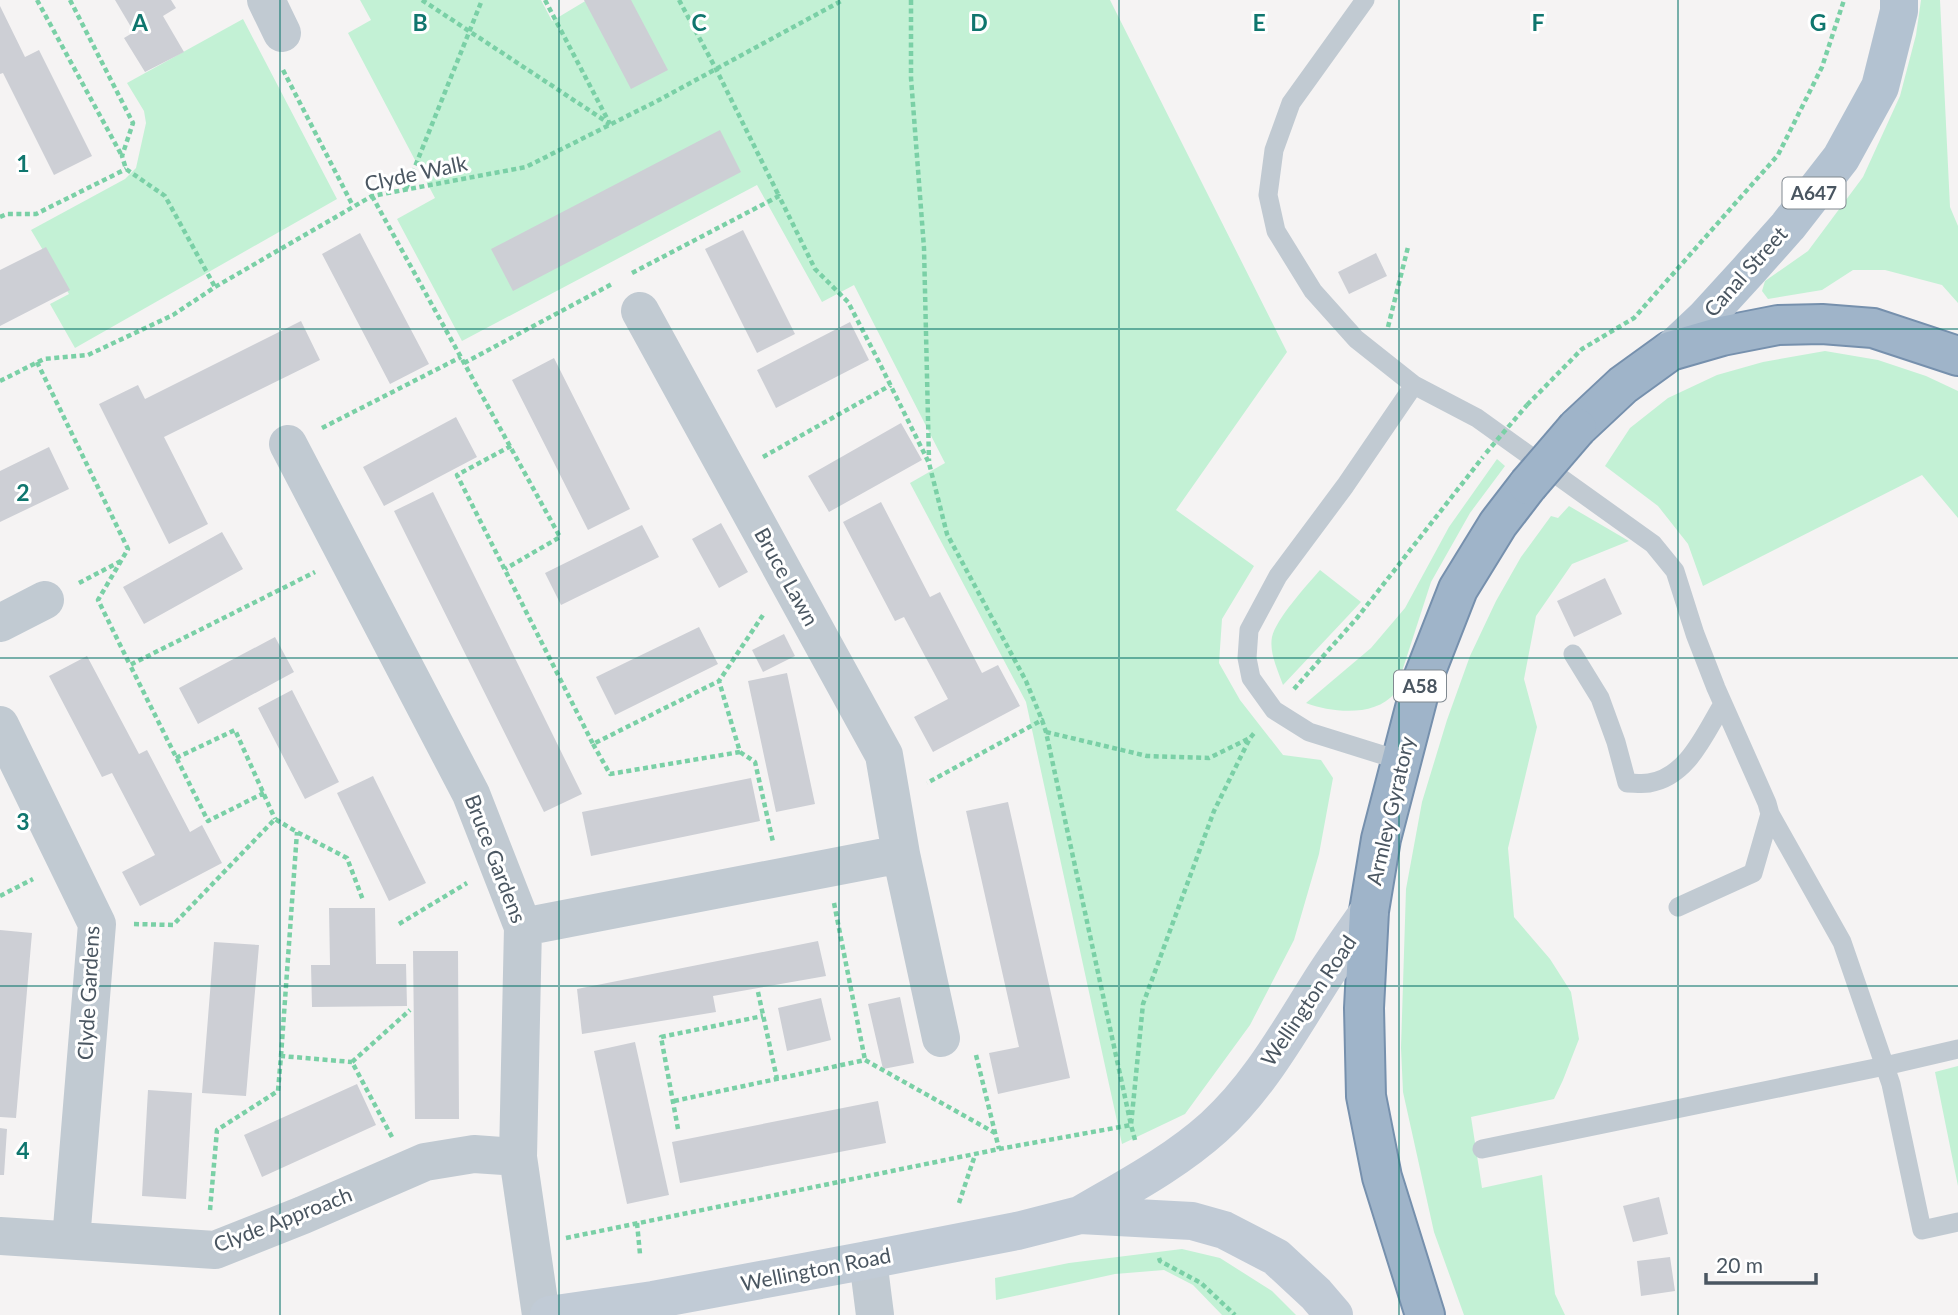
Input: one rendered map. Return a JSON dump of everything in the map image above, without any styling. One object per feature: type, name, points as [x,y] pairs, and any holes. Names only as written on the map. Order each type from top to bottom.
[{"type":"highway","name":"Armley Gyratory","points":[[1425,1315],[1382,1177],[1366,1097],[1364,1008],[1369,911],[1381,839],[1422,681],[1458,589],[1498,524],[1577,428],[1623,385],[1670,351],[1777,325],[1822,324],[1873,328],[1958,356]]},
{"type":"main road","name":"Canal Street","points":[[1670,351],[1748,271],[1842,158],[1880,87],[1899,11],[1899,0]]},
{"type":"main road","name":"Wellington Road","points":[[1080,1216],[1164,1165],[1213,1128],[1242,1098],[1281,1045],[1369,911]]},
{"type":"main road","name":"Wellington Road","points":[[550,1315],[654,1308],[1080,1216],[1192,1221],[1224,1230],[1276,1257],[1325,1308]]},
{"type":"street","name":"Bruce Lawn","points":[[630,295],[884,755],[901,854],[941,1038]]},
{"type":"street","name":"Bruce Gardens","points":[[288,444],[471,794],[523,927],[518,1157],[541,1315]]},
{"type":"street","points":[[0,623],[45,600]]},
{"type":"street","name":"Clyde Gardens","points":[[0,725],[97,924],[71,1240]]},
{"type":"street","points":[[523,927],[901,854]]},
{"type":"street","name":"Clyde Approach","points":[[0,1236],[215,1250],[425,1162],[474,1154],[518,1157]]},
{"type":"street","points":[[868,1260],[875,1315]]},
{"type":"lane","points":[[1365,0],[1291,103],[1275,150],[1268,195],[1276,231],[1313,291],[1356,339],[1414,386],[1477,418],[1654,544],[1675,571],[1695,634],[1770,814],[1842,942],[1891,1084],[1922,1230],[1958,1222]]},
{"type":"lane","points":[[1402,761],[1309,732],[1274,710],[1251,678],[1247,658],[1249,630],[1278,576],[1414,386]]},
{"type":"lane","points":[[1573,654],[1600,698],[1627,783],[1651,783],[1671,775],[1697,748],[1723,704]]},
{"type":"lane","points":[[1678,907],[1753,873],[1770,814]]},
{"type":"lane","points":[[1482,1149],[1958,1049]]},
{"type":"path","points":[[37,0],[127,169],[165,196],[215,287]]},
{"type":"path","points":[[70,0],[133,123],[122,156]]},
{"type":"path","points":[[422,0],[610,125]]},
{"type":"path","points":[[406,190],[482,0]]},
{"type":"path","points":[[545,0],[610,125]]},
{"type":"path","points":[[679,0],[815,269],[848,302],[891,385],[929,463],[947,534],[1026,681],[1042,720],[1131,1125]]},
{"type":"path","name":"Clyde Walk","points":[[0,381],[44,359],[88,355],[173,315],[215,287],[372,196],[526,167],[843,0]]},
{"type":"path","points":[[911,0],[911,78],[924,248],[929,463]]},
{"type":"path","points":[[1131,1125],[1143,1003],[1213,811],[1250,738],[1357,618],[1486,453],[1527,405],[1582,349],[1634,318],[1778,155],[1822,67],[1844,0]]},
{"type":"path","points":[[274,16],[268,40],[354,206]]},
{"type":"path","points":[[0,217],[7,214],[36,214],[127,169]]},
{"type":"path","points":[[372,196],[560,537],[505,569]]},
{"type":"path","points":[[632,273],[779,196]]},
{"type":"path","points":[[1381,359],[1408,247]]},
{"type":"path","points":[[464,363],[630,295]]},
{"type":"path","points":[[288,444],[461,357]]},
{"type":"path","points":[[37,362],[128,549],[98,600],[208,821],[264,793]]},
{"type":"path","points":[[730,475],[891,385]]},
{"type":"path","points":[[511,446],[457,475],[610,774],[740,752]]},
{"type":"path","points":[[130,665],[346,556]]},
{"type":"path","points":[[45,600],[121,561]]},
{"type":"path","points":[[593,744],[719,681],[787,579]]},
{"type":"path","points":[[719,681],[740,752],[755,762],[781,877]]},
{"type":"path","points":[[890,790],[927,783],[1042,720]]},
{"type":"path","points":[[176,758],[235,730],[275,819],[347,858],[363,900]]},
{"type":"path","points":[[1046,732],[1147,756],[1209,758],[1250,738]]},
{"type":"path","points":[[97,924],[173,925],[275,819]]},
{"type":"path","points":[[206,1250],[217,1130],[278,1091],[297,832]]},
{"type":"path","points":[[399,923],[498,864]]},
{"type":"path","points":[[827,868],[864,1060]]},
{"type":"path","points":[[758,992],[777,1079]]},
{"type":"path","points":[[281,1056],[352,1062],[410,1010]]},
{"type":"path","points":[[678,1129],[661,1037],[763,1016]]},
{"type":"path","points":[[941,1038],[971,1034],[999,1149]]},
{"type":"path","points":[[674,1101],[864,1060],[995,1133]]},
{"type":"path","points":[[352,1062],[409,1169]]},
{"type":"path","points":[[531,1245],[999,1149],[1131,1125]]},
{"type":"path","points":[[944,1245],[975,1154]]},
{"type":"path","points":[[637,1223],[640,1254]]},
{"type":"path","points":[[1160,1261],[1200,1283],[1235,1315]]},
{"type":"green space","points":[[360,0],[541,0],[552,21],[587,0],[1110,0],[1287,352],[1176,510],[1254,566],[1222,619],[1219,663],[1240,700],[1283,755],[1321,760],[1333,778],[1319,854],[1294,940],[1250,1025],[1185,1114],[1122,1144],[1026,702],[910,483],[945,463],[854,285],[822,302],[757,185],[462,341],[397,219],[435,198],[348,33],[371,20]]},
{"type":"green space","points":[[1921,0],[1940,0],[1950,207],[1958,226],[1958,303],[1942,285],[1885,270],[1853,270],[1822,290],[1768,299],[1762,291],[1765,281],[1808,251],[1863,177],[1900,96],[1916,35]]},
{"type":"green space","points":[[243,19],[337,199],[75,348],[50,304],[69,294],[31,230],[125,179],[136,168],[146,123],[144,111],[127,83]]},
{"type":"green space","points":[[1825,351],[1878,360],[1926,376],[1958,391],[1958,518],[1922,475],[1703,586],[1688,544],[1658,506],[1605,466],[1630,428],[1668,398],[1717,375],[1763,362]]},
{"type":"green space","points":[[1497,459],[1505,466],[1470,513],[1431,582],[1395,693],[1376,706],[1353,711],[1328,709],[1306,703],[1371,648],[1405,608],[1449,527]]},
{"type":"green space","points":[[1569,506],[1629,541],[1572,564],[1536,616],[1524,679],[1537,727],[1508,848],[1514,917],[1550,959],[1571,992],[1579,1039],[1554,1099],[1471,1117],[1482,1188],[1542,1175],[1555,1294],[1565,1315],[1464,1315],[1434,1232],[1403,1092],[1401,1048],[1406,889],[1422,802],[1470,656],[1521,557],[1551,516],[1558,518]]},
{"type":"green space","points":[[1320,570],[1361,602],[1283,685],[1273,655],[1272,637],[1286,612]]},
{"type":"green space","points":[[1958,1066],[1958,1186],[1935,1072]]},
{"type":"green space","points":[[1182,1249],[1220,1258],[1272,1291],[1296,1315],[1222,1315],[1193,1285],[1164,1270],[1115,1274],[996,1300],[995,1278],[1069,1263]]},
{"type":"building","points":[[115,0],[171,0],[176,8],[163,16],[184,52],[145,72],[124,38],[134,32]]},
{"type":"building","points":[[584,0],[631,0],[668,70],[631,89]]},
{"type":"building","points":[[0,6],[25,57],[39,50],[92,156],[54,175],[3,73],[0,74]]},
{"type":"building","points":[[720,130],[741,172],[513,291],[491,249]]},
{"type":"building","points":[[743,230],[795,334],[757,353],[705,249]]},
{"type":"building","points":[[360,233],[429,364],[390,384],[322,254]]},
{"type":"building","points":[[46,247],[70,290],[0,326],[0,270]]},
{"type":"building","points":[[1376,253],[1387,276],[1349,294],[1338,272]]},
{"type":"building","points":[[301,321],[320,360],[164,437],[208,524],[169,544],[99,404],[138,385],[145,399]]},
{"type":"building","points":[[850,322],[869,360],[776,408],[757,370]]},
{"type":"building","points":[[554,358],[630,509],[588,530],[512,380]]},
{"type":"building","points":[[456,417],[477,457],[384,506],[363,467]]},
{"type":"building","points":[[901,423],[922,460],[829,512],[808,476]]},
{"type":"building","points":[[49,447],[69,489],[0,522],[0,471]]},
{"type":"building","points":[[433,492],[582,794],[544,812],[394,511]]},
{"type":"building","points":[[881,502],[930,597],[940,592],[982,673],[998,665],[1020,706],[933,752],[914,717],[948,699],[904,617],[895,621],[843,522]]},
{"type":"building","points":[[721,523],[748,572],[719,588],[692,539]]},
{"type":"building","points":[[642,525],[659,557],[561,605],[545,573]]},
{"type":"building","points":[[222,532],[243,569],[144,624],[123,587]]},
{"type":"building","points":[[1605,578],[1622,614],[1574,637],[1557,601]]},
{"type":"building","points":[[699,627],[718,664],[615,715],[596,677]]},
{"type":"building","points":[[784,634],[795,656],[763,672],[752,650]]},
{"type":"building","points":[[275,637],[294,672],[198,724],[179,688]]},
{"type":"building","points":[[87,656],[139,754],[147,750],[190,832],[202,825],[222,863],[140,906],[122,872],[155,855],[112,773],[102,777],[49,676]]},
{"type":"building","points":[[787,673],[815,804],[776,812],[748,681]]},
{"type":"building","points":[[292,690],[339,782],[305,799],[258,708]]},
{"type":"building","points":[[373,776],[426,883],[389,901],[337,793]]},
{"type":"building","points":[[751,778],[760,821],[591,856],[582,812]]},
{"type":"building","points":[[1008,802],[1070,1078],[998,1094],[989,1053],[1019,1047],[966,811]]},
{"type":"building","points":[[329,908],[375,908],[376,964],[406,964],[407,1006],[312,1007],[311,965],[330,965]]},
{"type":"building","points":[[0,930],[32,933],[16,1118],[0,1117]]},
{"type":"building","points":[[818,941],[826,976],[713,996],[716,1012],[582,1034],[577,989]]},
{"type":"building","points":[[214,942],[259,945],[246,1096],[202,1093]]},
{"type":"building","points":[[413,951],[458,951],[459,1119],[415,1119]]},
{"type":"building","points":[[900,997],[914,1063],[883,1069],[868,1004]]},
{"type":"building","points":[[821,998],[831,1040],[787,1051],[778,1008]]},
{"type":"building","points":[[635,1042],[669,1195],[627,1204],[594,1051]]},
{"type":"building","points":[[357,1084],[376,1125],[262,1177],[244,1135]]},
{"type":"building","points":[[148,1090],[192,1093],[186,1199],[142,1196]]},
{"type":"building","points":[[878,1101],[886,1143],[680,1183],[672,1142]]},
{"type":"building","points":[[0,1128],[7,1129],[4,1175],[0,1175]]},
{"type":"building","points":[[1659,1197],[1668,1234],[1633,1242],[1623,1206]]},
{"type":"building","points":[[1670,1257],[1675,1291],[1641,1296],[1637,1261]]}]
